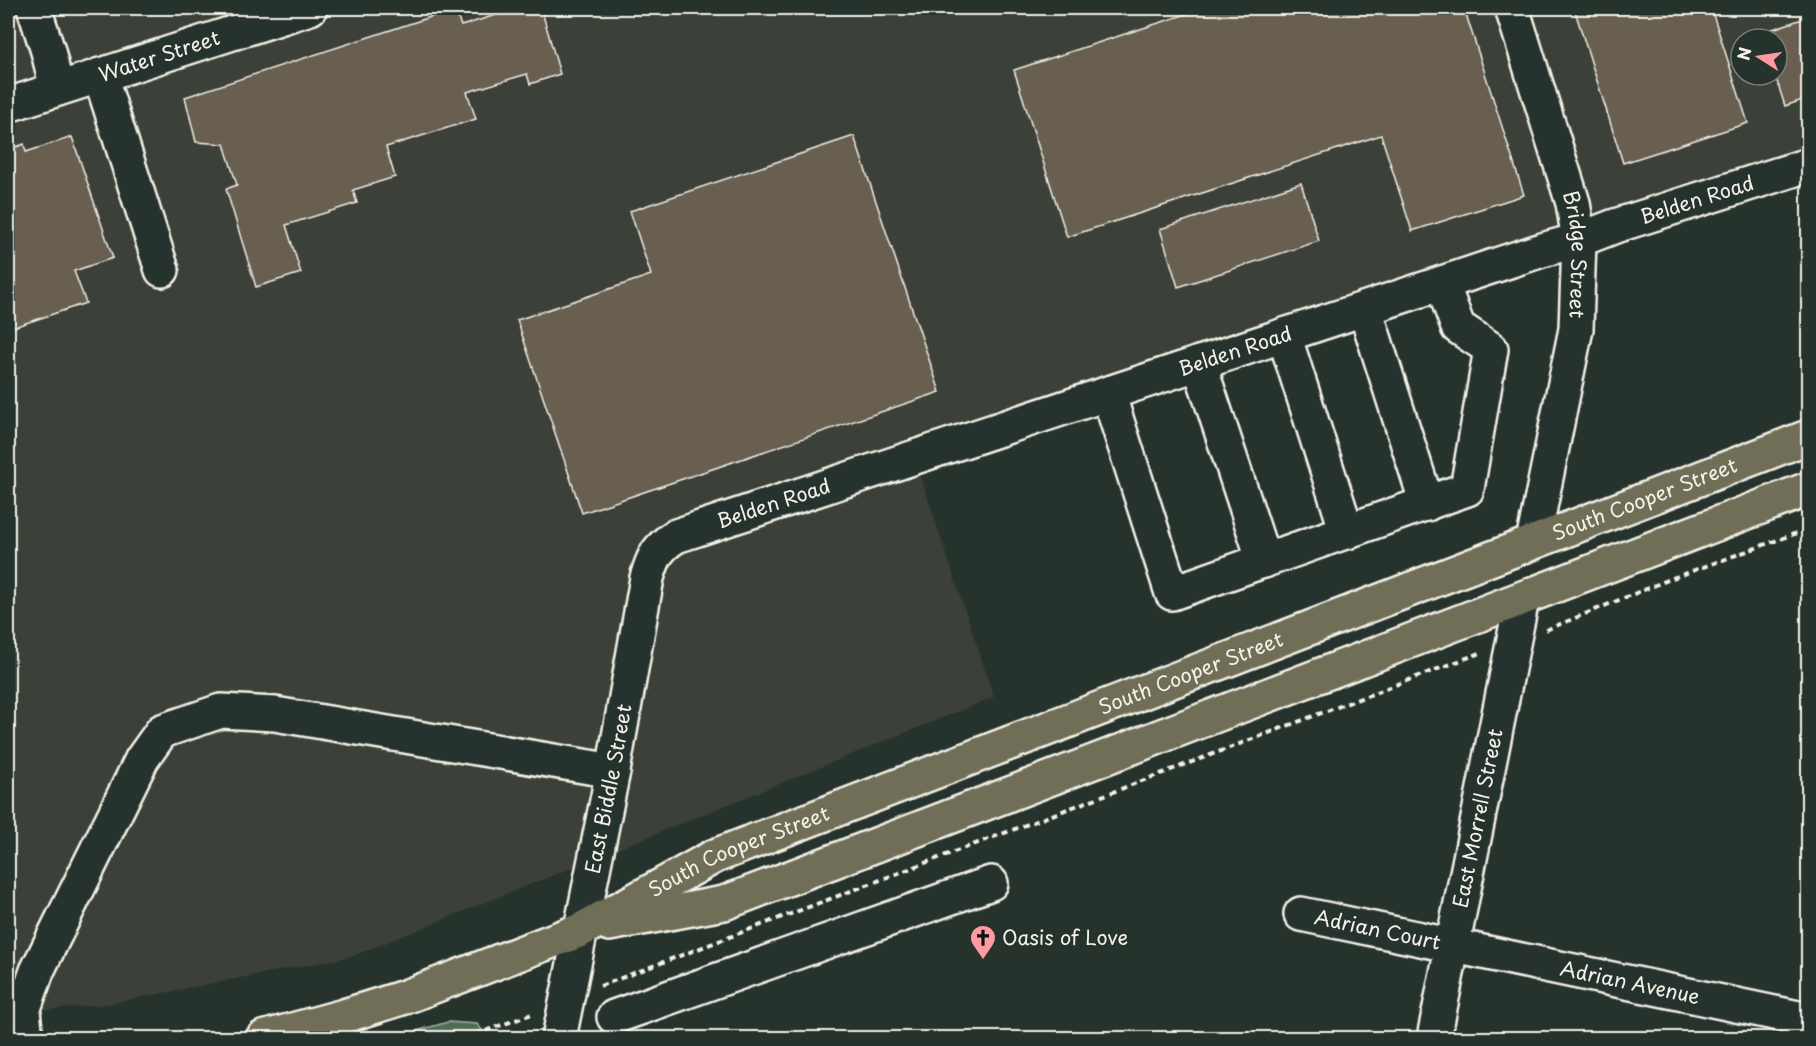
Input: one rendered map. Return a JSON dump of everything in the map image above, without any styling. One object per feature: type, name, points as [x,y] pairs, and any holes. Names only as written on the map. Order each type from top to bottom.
[{"type":"main road","name":"South Cooper Street","points":[[263,1038],[333,1020],[405,997],[581,930],[715,856],[1809,437]]},
{"type":"main road","name":"South Cooper Street","points":[[581,930],[724,903],[1809,489]]},
{"type":"main road","points":[[1522,599],[1533,542]]},
{"type":"street","points":[[34,8],[57,89]]},
{"type":"street","name":"Water Street","points":[[8,105],[310,8]]},
{"type":"street","name":"Bridge Street","points":[[1512,8],[1573,203],[1579,240],[1576,329],[1533,542]]},
{"type":"street","points":[[100,75],[162,270]]},
{"type":"street","name":"Belden Road","points":[[663,544],[676,536],[1108,393],[1542,250],[1579,240],[1615,226],[1809,165]]},
{"type":"street","points":[[1108,393],[1172,593],[1467,489],[1491,349],[1458,327],[1442,283]]},
{"type":"street","points":[[1365,309],[1427,504]]},
{"type":"street","points":[[1284,335],[1347,532]]},
{"type":"street","points":[[1200,363],[1264,561]]},
{"type":"street","name":"East Biddle Street","points":[[559,1038],[612,771],[647,578],[652,561],[663,544]]},
{"type":"street","name":"East Morrell Street","points":[[1434,1038],[1522,599]]},
{"type":"street","points":[[26,1038],[23,1011],[37,971],[142,759],[162,731],[221,711],[275,714],[612,771]]},
{"type":"street","points":[[614,1017],[991,883]]},
{"type":"street","name":"Adrian Court","points":[[1301,914],[1452,946]]},
{"type":"street","name":"Adrian Avenue","points":[[1452,946],[1809,1020]]},
{"type":"path","points":[[1551,629],[1670,579],[1809,529]]},
{"type":"path","points":[[590,990],[1465,659]]},
{"type":"path","points":[[466,1038],[504,1025]]},
{"type":"shaded area","points":[[8,8],[1808,8],[1808,181],[919,472],[994,697],[353,956],[107,1004],[8,1014]]},
{"type":"green space","points":[[448,1022],[477,1024],[489,1038],[391,1038]]},
{"type":"building","points":[[518,8],[541,8],[560,74],[530,84],[527,74],[467,92],[476,119],[386,147],[395,177],[353,190],[357,203],[286,225],[301,273],[256,287],[226,189],[237,185],[224,144],[196,142],[185,97],[455,9],[461,26]]},
{"type":"building","points":[[1205,8],[1464,8],[1524,195],[1412,231],[1381,135],[1067,237],[1014,70]]},
{"type":"building","points":[[1574,8],[1711,8],[1729,64],[1729,87],[1736,87],[1748,123],[1623,163]]},
{"type":"building","points":[[1808,17],[1808,98],[1785,106],[1779,87],[1789,87],[1789,27],[1779,27]]},
{"type":"building","points":[[854,136],[940,392],[582,513],[517,320],[651,275],[630,211]]},
{"type":"building","points":[[72,137],[113,258],[74,271],[86,303],[8,329],[8,150],[24,144],[26,152]]},
{"type":"building","points":[[1301,183],[1319,241],[1178,287],[1160,229]]},
{"type":"place","name":"Oasis of Love","points":[[983,961]]}]
